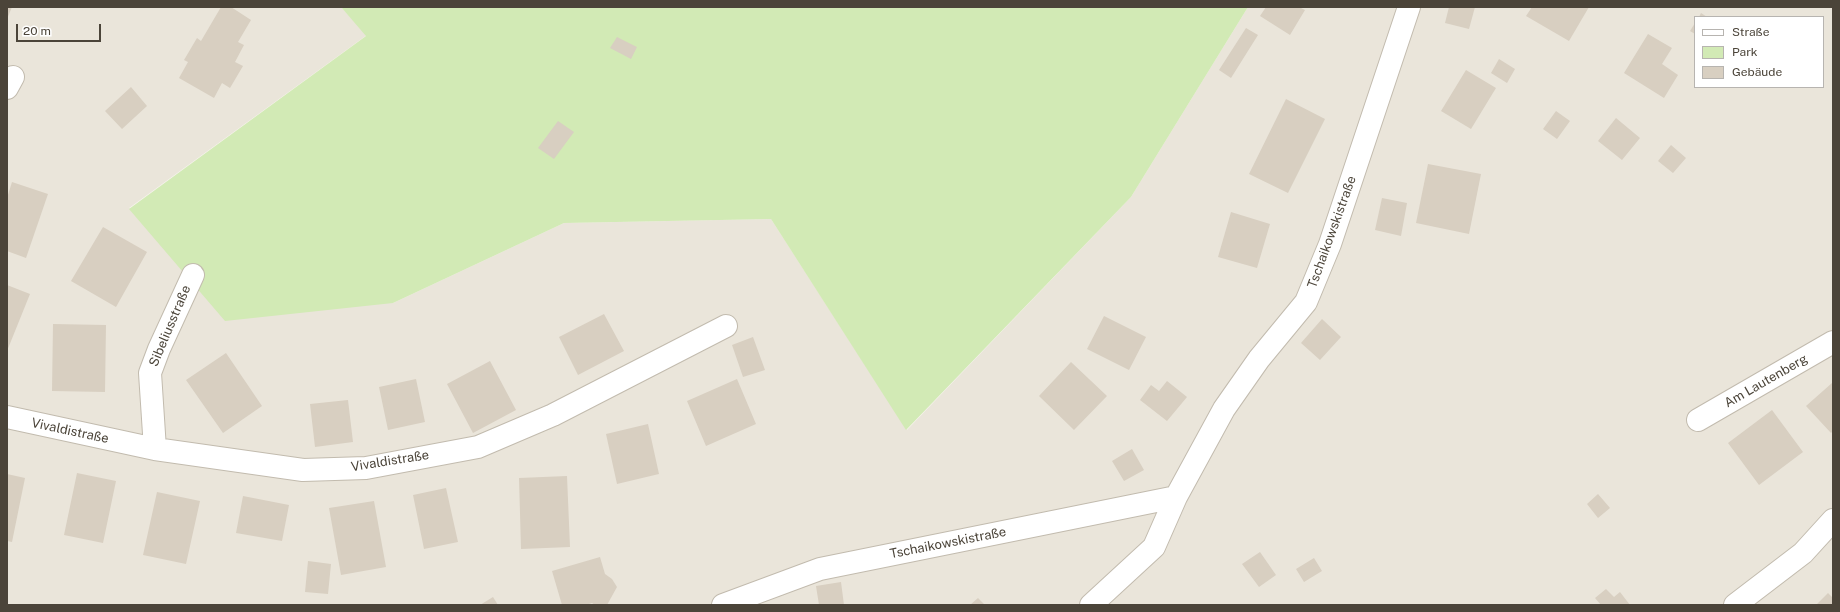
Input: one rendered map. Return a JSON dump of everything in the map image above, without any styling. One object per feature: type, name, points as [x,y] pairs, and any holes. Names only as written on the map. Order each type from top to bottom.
[{"type":"street","name":"Tschaikowskistraße","points":[[1091,605],[1154,547],[1176,497],[1224,410],[1260,359],[1306,302],[1330,244],[1409,7]]},
{"type":"street","name":"Sibeliusstraße","points":[[155,449],[150,373],[159,349],[193,275]]},
{"type":"street","name":"Vivaldistraße","points":[[7,417],[155,449],[302,470],[366,468],[478,447],[553,414],[726,326]]},
{"type":"street","name":"Am Lautenberg","points":[[1698,420],[1833,342]]},
{"type":"street","name":"Tschaikowskistraße","points":[[723,605],[820,569],[1176,497]]},
{"type":"street","points":[[1735,605],[1803,552],[1833,520]]},
{"type":"shaded area","points":[[7,7],[341,7],[367,35],[129,208],[393,303],[564,223],[771,219],[907,430],[1131,197],[1248,7],[1833,7],[1833,605],[7,605]]},
{"type":"green space","points":[[341,7],[1248,7],[1131,197],[906,430],[771,219],[564,223],[393,303],[225,321],[129,209],[366,36]]},
{"type":"building","points":[[7,7],[12,7],[7,19]]},
{"type":"building","points":[[221,7],[231,7],[251,20],[238,42],[244,45],[235,62],[243,66],[230,88],[222,83],[214,98],[179,78],[188,62],[184,60],[197,38],[201,41]]},
{"type":"building","points":[[1266,7],[1299,7],[1305,10],[1290,35],[1260,16]]},
{"type":"building","points":[[1449,7],[1475,7],[1469,29],[1445,23]]},
{"type":"building","points":[[1532,7],[1589,7],[1569,41],[1526,16]]},
{"type":"building","points":[[1694,25],[1694,33],[1690,31]]},
{"type":"building","points":[[1246,28],[1258,35],[1231,78],[1219,70]]},
{"type":"building","points":[[1648,34],[1672,48],[1662,64],[1678,75],[1664,98],[1624,73]]},
{"type":"building","points":[[617,37],[637,47],[631,59],[610,48]]},
{"type":"building","points":[[1499,59],[1515,69],[1507,83],[1491,73]]},
{"type":"building","points":[[1466,70],[1496,88],[1471,129],[1441,111]]},
{"type":"building","points":[[131,87],[147,106],[122,129],[105,111]]},
{"type":"building","points":[[1286,99],[1325,119],[1288,193],[1249,174]]},
{"type":"building","points":[[1556,111],[1570,121],[1557,139],[1543,129]]},
{"type":"building","points":[[1616,118],[1640,138],[1622,160],[1598,141]]},
{"type":"building","points":[[558,121],[574,132],[554,159],[538,148]]},
{"type":"building","points":[[1671,145],[1686,158],[1673,173],[1658,161]]},
{"type":"building","points":[[1428,164],[1481,174],[1469,234],[1416,223]]},
{"type":"building","points":[[12,182],[48,194],[26,258],[7,251],[7,198]]},
{"type":"building","points":[[1382,198],[1407,203],[1401,236],[1375,230]]},
{"type":"building","points":[[1231,212],[1270,224],[1257,268],[1218,257]]},
{"type":"building","points":[[103,227],[147,252],[116,307],[71,281]]},
{"type":"building","points":[[7,285],[30,294],[7,351]]},
{"type":"building","points":[[604,314],[624,351],[578,375],[559,337]]},
{"type":"building","points":[[1104,316],[1146,337],[1129,370],[1087,349]]},
{"type":"building","points":[[1322,319],[1341,337],[1320,360],[1301,343]]},
{"type":"building","points":[[53,324],[106,325],[105,392],[52,391]]},
{"type":"building","points":[[753,337],[765,370],[743,377],[732,345]]},
{"type":"building","points":[[226,353],[262,406],[223,433],[186,380]]},
{"type":"building","points":[[490,361],[516,410],[473,433],[447,384]]},
{"type":"building","points":[[1071,362],[1107,396],[1074,430],[1039,396]]},
{"type":"building","points":[[416,379],[425,422],[388,430],[379,387]]},
{"type":"building","points":[[737,379],[756,424],[706,446],[687,401]]},
{"type":"building","points":[[1167,381],[1187,397],[1167,421],[1140,400],[1151,385],[1159,391]]},
{"type":"building","points":[[1832,383],[1833,431],[1831,433],[1806,406]]},
{"type":"building","points":[[348,400],[353,442],[315,447],[310,404]]},
{"type":"building","points":[[1772,410],[1803,452],[1759,485],[1728,443]]},
{"type":"building","points":[[648,424],[659,474],[617,484],[606,434]]},
{"type":"building","points":[[1132,449],[1144,470],[1124,481],[1112,461]]},
{"type":"building","points":[[77,473],[116,481],[103,543],[64,535]]},
{"type":"building","points":[[7,474],[25,478],[12,542],[7,541]]},
{"type":"building","points":[[567,476],[570,547],[521,549],[519,478]]},
{"type":"building","points":[[446,488],[458,542],[424,549],[413,495]]},
{"type":"building","points":[[157,492],[200,501],[186,564],[143,555]]},
{"type":"building","points":[[1598,494],[1610,508],[1598,518],[1587,504]]},
{"type":"building","points":[[243,496],[289,505],[282,541],[236,533]]},
{"type":"building","points":[[374,501],[386,567],[341,575],[329,508]]},
{"type":"building","points":[[1260,552],[1276,575],[1259,587],[1242,564]]},
{"type":"building","points":[[600,557],[605,574],[612,579],[617,587],[607,605],[595,605],[592,603],[586,605],[562,605],[552,571]]},
{"type":"building","points":[[1314,558],[1322,571],[1304,582],[1296,569]]},
{"type":"building","points":[[308,561],[331,564],[328,594],[305,592]]},
{"type":"building","points":[[841,582],[844,605],[819,605],[816,586]]},
{"type":"building","points":[[1606,589],[1614,597],[1620,592],[1630,605],[1601,605],[1595,598]]},
{"type":"building","points":[[1828,593],[1833,598],[1833,605],[1816,605]]},
{"type":"building","points":[[493,597],[498,605],[480,605]]},
{"type":"building","points":[[978,598],[985,605],[970,605]]}]
